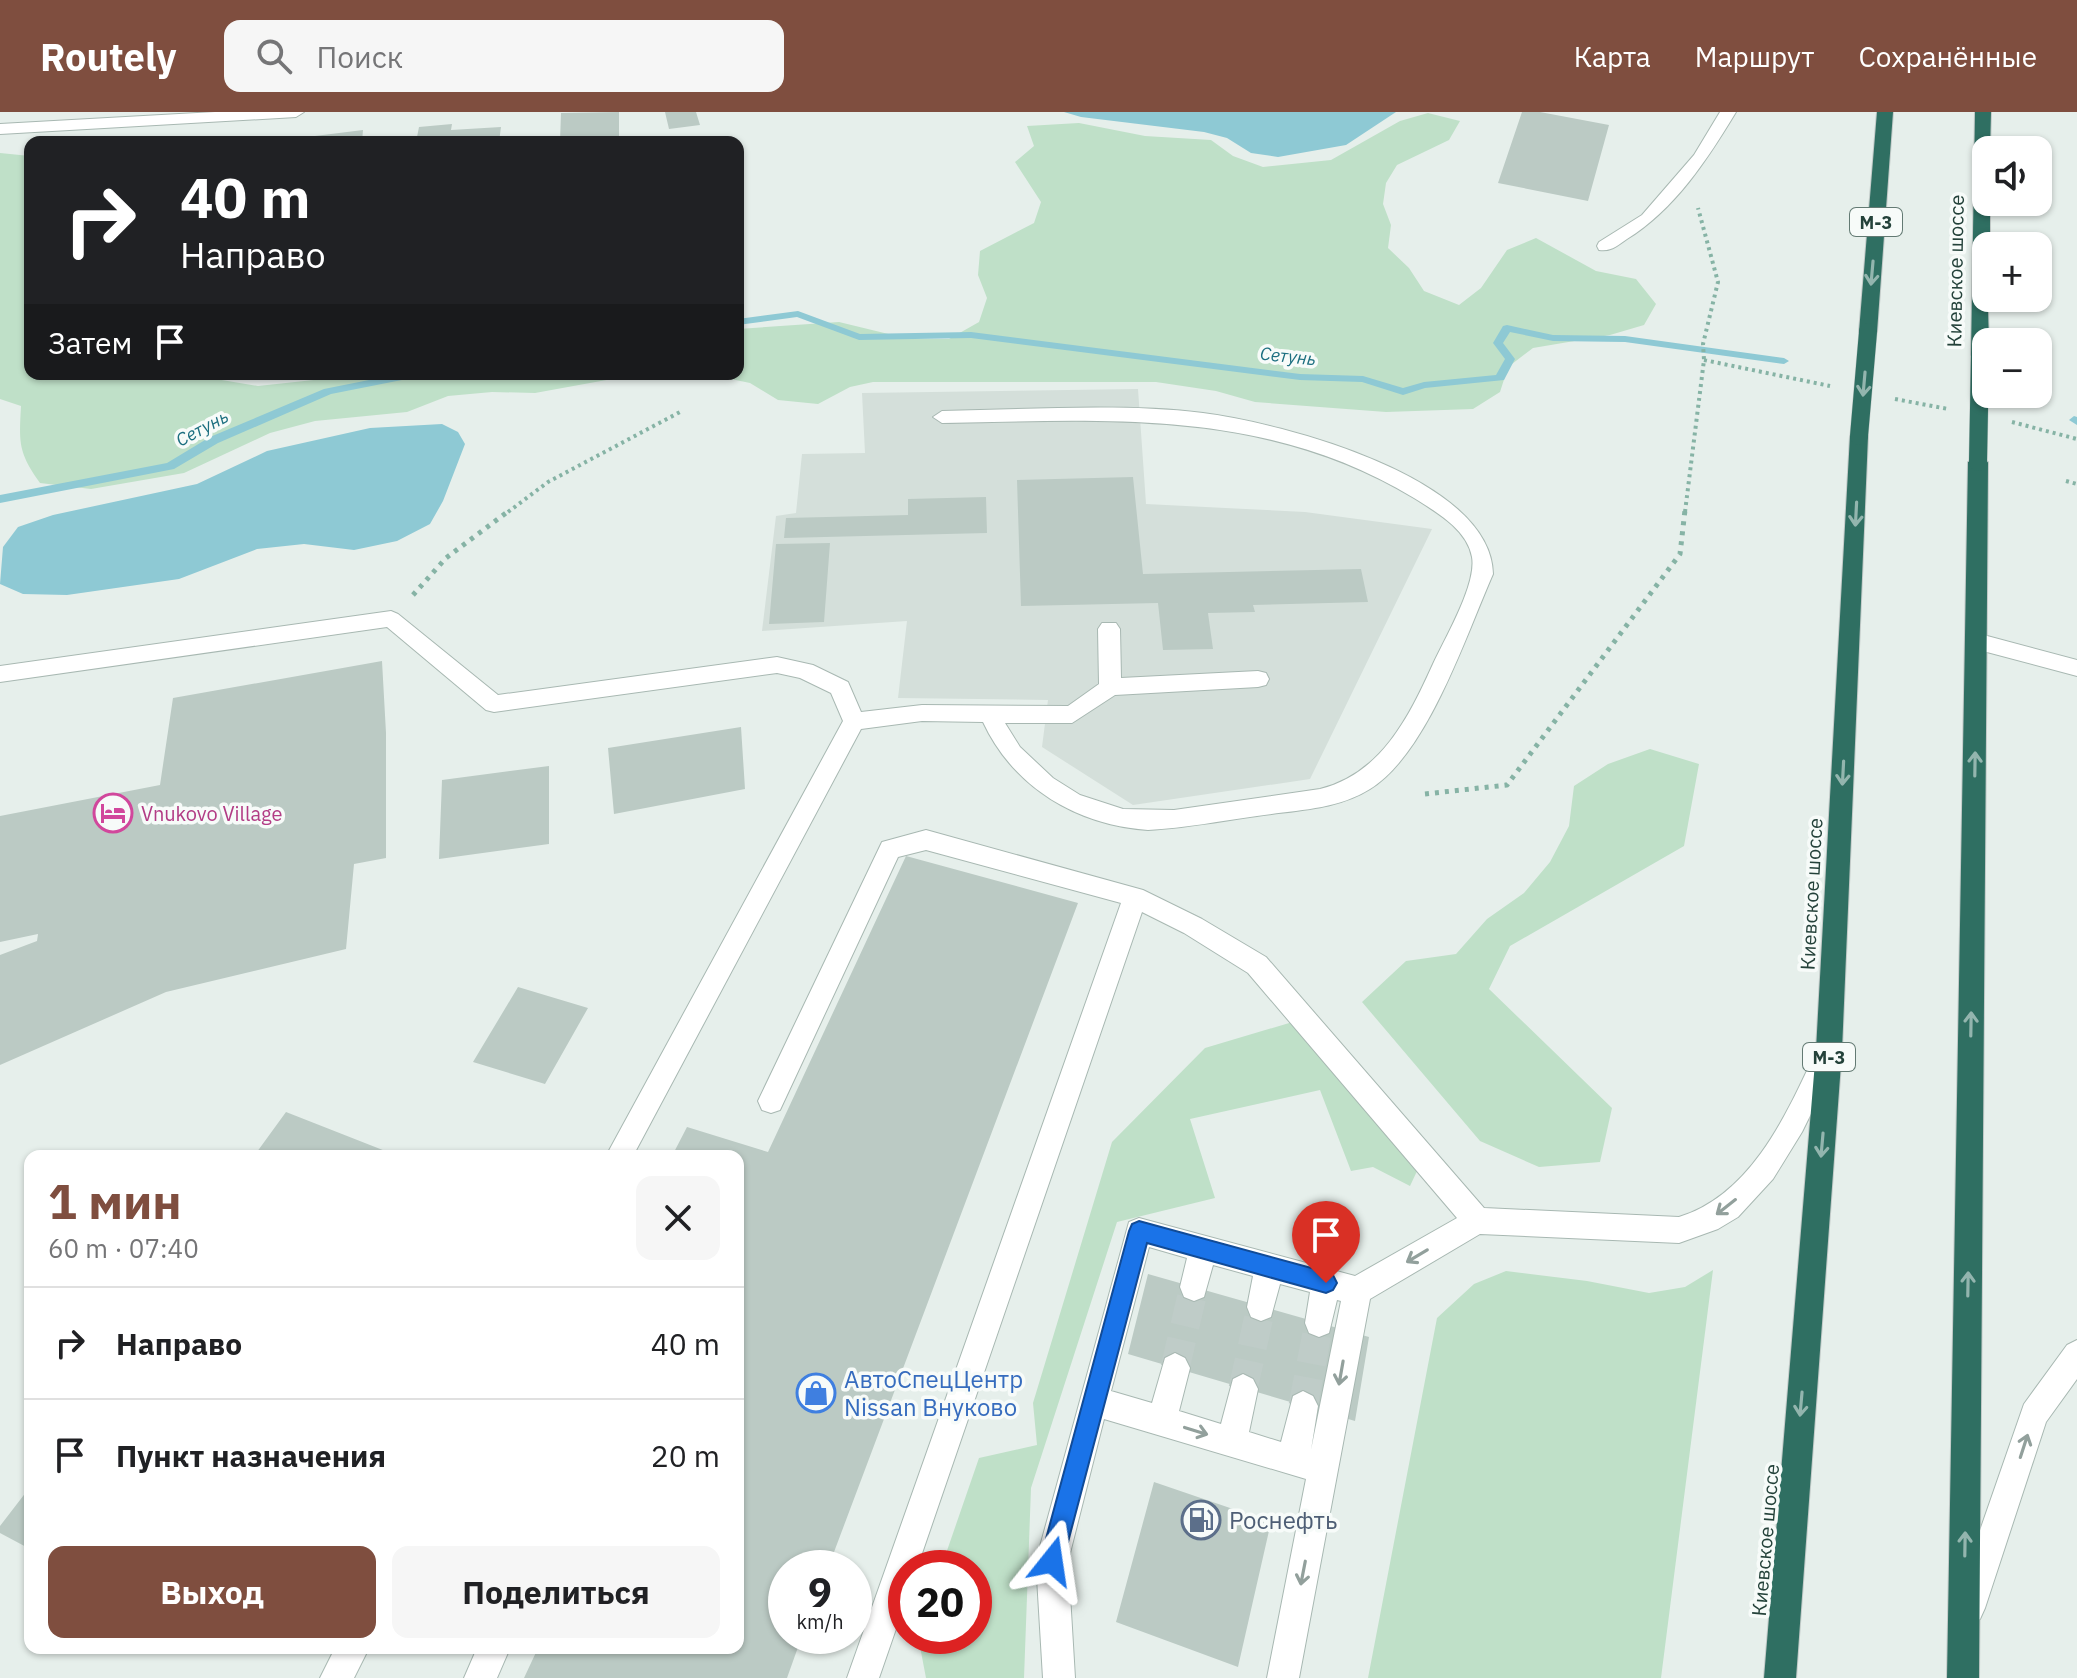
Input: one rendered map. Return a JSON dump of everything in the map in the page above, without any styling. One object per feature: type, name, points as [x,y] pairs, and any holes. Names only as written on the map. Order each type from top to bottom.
[{"type":"highway","name":"Киевское шоссе","points":[[1780,1678],[1829,1050],[1859,436],[1885,112]]},
{"type":"highway","name":"Киевское шоссе","points":[[1963,1678],[1983,112]]},
{"type":"street","points":[[0,129],[296,112]]},
{"type":"street","points":[[1605,246],[1648,219],[1701,157],[1728,112]]},
{"type":"street","points":[[942,417],[1175,416],[1287,438],[1352,459],[1414,489],[1460,520],[1478,539],[1484,558],[1483,574],[1406,740],[1373,775],[1340,794],[1146,821],[1105,817],[1069,802],[1036,777],[1002,743],[990,714]]},
{"type":"street","points":[[0,674],[391,619],[494,704],[777,665],[805,671],[840,688],[854,721]]},
{"type":"street","points":[[1109,629],[1110,687]]},
{"type":"street","points":[[1976,641],[2077,668]]},
{"type":"street","points":[[854,721],[922,713],[1072,715],[1110,687],[1258,679]]},
{"type":"street","points":[[622,1150],[854,721]]},
{"type":"street","points":[[771,1101],[890,849],[926,840],[1135,897],[1193,926],[1257,965],[1477,1221]]},
{"type":"street","points":[[863,1678],[1135,897]]},
{"type":"street","points":[[1059,1678],[1052,1561],[1139,1231],[1357,1291],[1477,1221],[1679,1230],[1709,1220],[1751,1187],[1803,1107],[1829,1050]]},
{"type":"street","points":[[1194,1287],[1203,1248]]},
{"type":"street","points":[[1261,1307],[1269,1267]]},
{"type":"street","points":[[1319,1323],[1326,1283]]},
{"type":"street","points":[[1283,1678],[1357,1291]]},
{"type":"street","points":[[1963,1626],[2034,1414],[2077,1355]]},
{"type":"street","points":[[1162,1421],[1175,1368]]},
{"type":"street","points":[[1232,1442],[1243,1389]]},
{"type":"street","points":[[1094,1401],[1323,1469]]},
{"type":"street","points":[[1293,1460],[1303,1406]]},
{"type":"street","points":[[336,1678],[350,1654]]},
{"type":"street","points":[[480,1678],[491,1654]]},
{"type":"path","points":[[1425,794],[1507,785],[1680,554],[1703,344],[1718,282],[1696,199],[1678,183]]},
{"type":"path","points":[[391,619],[446,558],[548,482],[680,412]]},
{"type":"path","points":[[2066,481],[2077,484]]},
{"type":"shaded area","points":[[1138,389],[1146,504],[1305,512],[1432,529],[1310,779],[1133,805],[1042,747],[1048,700],[898,698],[907,621],[762,631],[776,516],[796,513],[802,454],[865,453],[862,393]]},
{"type":"green space","points":[[1428,113],[1460,121],[1449,140],[1397,165],[1386,183],[1383,204],[1391,225],[1388,248],[1409,268],[1424,291],[1459,305],[1481,288],[1507,250],[1536,238],[1596,271],[1636,279],[1656,304],[1644,325],[1610,335],[1533,348],[1508,367],[1500,392],[1473,409],[1386,412],[1255,402],[1216,391],[1156,382],[873,382],[850,387],[818,404],[778,400],[750,383],[736,380],[744,380],[744,329],[839,322],[909,339],[949,339],[979,322],[987,298],[978,275],[980,251],[1034,223],[1041,202],[1015,162],[1034,146],[1027,126],[1079,123],[1145,136],[1211,140],[1233,156],[1263,167],[1331,160],[1400,121]]},
{"type":"green space","points":[[0,153],[24,155],[24,380],[222,380],[258,386],[313,380],[606,380],[535,393],[492,392],[448,396],[407,412],[315,421],[270,433],[184,473],[91,489],[40,483],[27,463],[22,447],[21,406],[0,399]]},
{"type":"green space","points":[[1650,749],[1699,764],[1684,846],[1510,946],[1489,989],[1612,1108],[1600,1162],[1539,1167],[1480,1141],[1362,1002],[1406,961],[1456,954],[1487,919],[1524,893],[1550,862],[1569,826],[1574,786],[1608,764]]},
{"type":"green space","points":[[1306,1018],[1418,1169],[1410,1186],[1373,1167],[1351,1171],[1320,1090],[1190,1119],[1215,1198],[1117,1222],[1031,1488],[1024,1678],[926,1678],[921,1654],[992,1654],[992,1550],[947,1550],[979,1458],[1037,1445],[1033,1403],[1112,1142],[1205,1048]]},
{"type":"green space","points":[[1713,1270],[1661,1678],[1368,1678],[1437,1318],[1474,1284],[1506,1271],[1587,1281],[1649,1293],[1685,1287]]},
{"type":"water","points":[[1064,112],[1396,112],[1346,145],[1278,157],[1251,153],[1227,138],[1204,132],[1081,117]]},
{"type":"water","points":[[442,424],[458,432],[465,444],[443,501],[430,524],[397,541],[354,550],[304,544],[257,549],[179,579],[67,595],[23,594],[0,584],[3,547],[18,527],[53,515],[197,484],[267,451],[370,428]]},
{"type":"building","points":[[619,112],[619,136],[560,136],[561,113]]},
{"type":"building","points":[[665,112],[696,112],[700,125],[669,129]]},
{"type":"building","points":[[1522,112],[1540,112],[1609,125],[1588,201],[1498,183]]},
{"type":"building","points":[[452,124],[451,130],[501,127],[500,136],[417,136],[419,127]]},
{"type":"building","points":[[363,130],[362,136],[315,136]]},
{"type":"building","points":[[1133,477],[1143,574],[1361,569],[1368,602],[1253,605],[1255,612],[1208,613],[1213,649],[1163,650],[1158,603],[1021,606],[1017,480]]},
{"type":"building","points":[[986,497],[987,533],[784,538],[786,518],[908,515],[908,499]]},
{"type":"building","points":[[830,543],[824,622],[769,624],[776,544]]},
{"type":"building","points":[[382,661],[386,733],[386,858],[354,864],[346,949],[166,992],[0,1065],[0,955],[37,941],[38,934],[0,942],[0,816],[160,785],[173,698]]},
{"type":"building","points":[[741,727],[745,789],[614,814],[608,748]]},
{"type":"building","points":[[549,766],[549,844],[439,859],[442,780]]},
{"type":"building","name":"АвтоСпецЦентр Nissan Внуково","points":[[906,856],[1078,903],[835,1550],[768,1550],[768,1654],[796,1654],[787,1678],[524,1678],[535,1654],[744,1654],[744,1150],[675,1150],[687,1127],[768,1152]]},
{"type":"building","points":[[518,987],[588,1008],[545,1084],[473,1062]]},
{"type":"building","points":[[286,1112],[383,1150],[258,1150]]},
{"type":"building","points":[[1148,1274],[1369,1337],[1355,1421],[1128,1354]]},
{"type":"building","points":[[1154,1482],[1271,1522],[1238,1667],[1116,1622]]},
{"type":"building","points":[[24,1495],[24,1546],[0,1533],[0,1526]]},
{"type":"waterway","name":"Сетунь","points":[[744,321],[798,314],[859,337],[971,335],[1300,377],[1363,379],[1403,392],[1424,385],[1500,378],[1510,359],[1498,343],[1507,328],[1553,338],[1625,339],[1784,361]]},
{"type":"waterway","name":"Сетунь","points":[[0,499],[170,466],[214,440],[328,391],[386,380]]},
{"type":"tunnel","points":[[1175,1368],[1194,1287]]},
{"type":"tunnel","points":[[1243,1389],[1261,1307]]},
{"type":"tunnel","points":[[1303,1406],[1319,1323]]},
{"type":"place","name":"Vnukovo Village","points":[[113,813]]},
{"type":"place","name":"АвтоСпецЦентр Nissan Внуково","points":[[816,1393]]},
{"type":"place","name":"Роснефть","points":[[1201,1520]]},
{"type":"route","points":[[1052,1561],[1139,1231],[1326,1283]]}]
